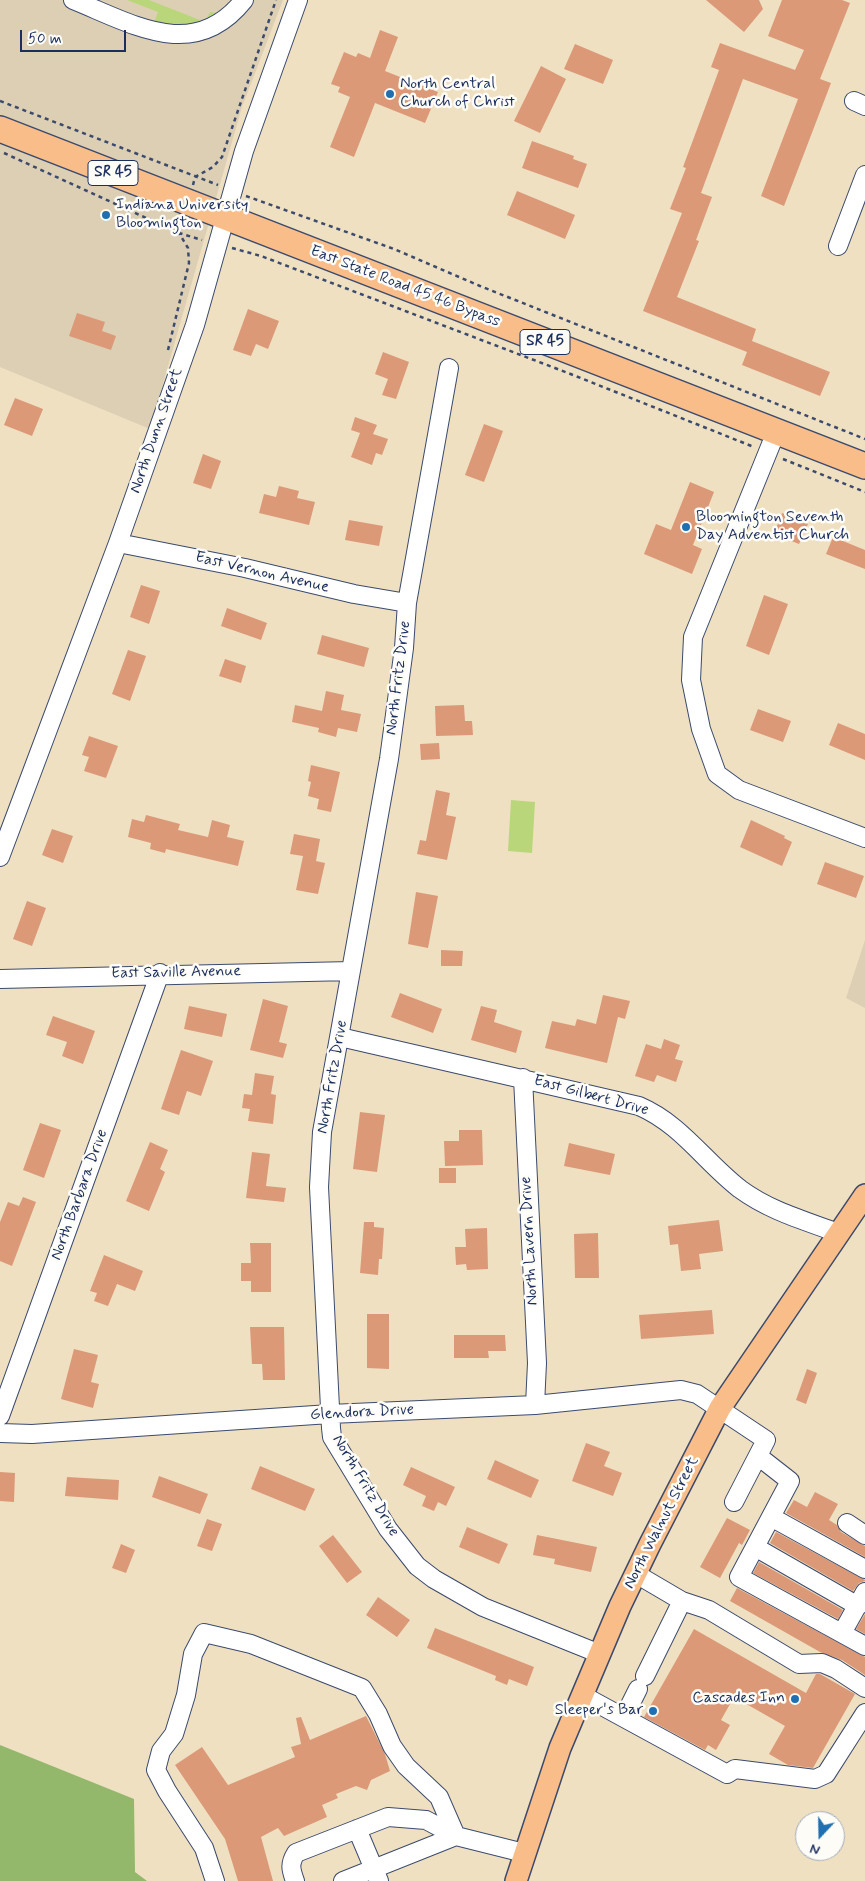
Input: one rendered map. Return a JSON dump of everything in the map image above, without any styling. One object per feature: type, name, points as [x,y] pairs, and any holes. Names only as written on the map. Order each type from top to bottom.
[{"type":"highway","name":"East State Road 45 46 Bypass","points":[[0,129],[226,217],[772,442],[865,466]]},
{"type":"main road","name":"North Walnut Street","points":[[517,1881],[524,1853],[560,1748],[582,1694],[636,1574],[720,1408],[865,1195]]},
{"type":"street","points":[[73,0],[149,31],[194,34],[218,26],[244,0]]},
{"type":"street","name":"North Dunn Street","points":[[0,857],[118,542],[195,325],[244,151],[298,0]]},
{"type":"street","points":[[838,246],[865,175]]},
{"type":"street","name":"North Fritz Drive","points":[[450,368],[407,602],[404,648],[389,759],[340,1037],[327,1096],[320,1156],[332,1437],[388,1529],[416,1566],[434,1579],[483,1607],[600,1654]]},
{"type":"street","points":[[772,442],[693,637],[690,680],[701,729],[717,774],[739,790],[865,838]]},
{"type":"street","name":"East Vernon Avenue","points":[[118,542],[244,568],[354,594],[407,602]]},
{"type":"street","name":"East Saville Avenue","points":[[0,979],[351,971]]},
{"type":"street","name":"North Barbara Drive","points":[[0,1416],[160,974]]},
{"type":"street","name":"East Gilbert Drive","points":[[340,1037],[622,1101],[655,1113],[682,1134],[738,1187],[756,1200],[781,1213],[838,1233]]},
{"type":"street","name":"North Lavern Drive","points":[[524,1078],[536,1363],[535,1404]]},
{"type":"street","name":"Glendora Drive","points":[[0,1433],[32,1434],[330,1414],[535,1404],[681,1390],[697,1394],[766,1440],[758,1456]]},
{"type":"street","points":[[734,1502],[758,1456],[790,1480],[739,1577],[865,1646]]},
{"type":"street","points":[[771,1517],[865,1569]]},
{"type":"street","points":[[847,1523],[865,1535]]},
{"type":"street","points":[[755,1546],[861,1599],[842,1633]]},
{"type":"street","points":[[636,1574],[682,1601],[709,1610],[799,1664],[822,1663],[836,1669],[865,1688]]},
{"type":"street","points":[[624,1717],[682,1601]]},
{"type":"street","points":[[215,1881],[204,1848],[167,1791],[156,1770],[160,1752],[174,1734],[186,1695],[192,1654],[204,1633],[251,1644],[362,1688],[406,1766],[439,1797],[456,1836]]},
{"type":"street","points":[[582,1694],[728,1774],[734,1770],[815,1780],[826,1774],[865,1713]]},
{"type":"street","points":[[295,1881],[291,1870],[291,1861],[296,1853],[388,1817],[426,1820],[456,1836],[524,1853]]},
{"type":"street","points":[[357,1829],[377,1875]]},
{"type":"street","points":[[344,1881],[377,1875],[456,1836]]},
{"type":"path","points":[[0,101],[195,177],[213,168],[222,158],[276,0]]},
{"type":"path","points":[[0,151],[179,233],[188,248],[189,263],[182,299],[166,359]]},
{"type":"path","points":[[273,206],[394,249],[480,286],[865,439]]},
{"type":"path","points":[[261,256],[568,373],[772,442],[865,492]]},
{"type":"shaded area","name":"Indiana University Bloomington","points":[[0,0],[283,0],[242,107],[150,429],[0,367]]},
{"type":"shaded area","points":[[865,940],[865,1008],[846,998]]},
{"type":"green space","points":[[127,0],[149,0],[205,22],[210,12],[217,13],[219,16],[207,25],[198,27],[169,27],[154,23],[158,12]]},
{"type":"green space","points":[[511,800],[535,802],[532,853],[508,851]]},
{"type":"green space","points":[[0,1745],[134,1799],[135,1872],[147,1881],[0,1881]]},
{"type":"building","points":[[706,0],[759,0],[763,9],[744,32]]},
{"type":"building","points":[[782,0],[842,0],[850,3],[820,79],[831,83],[784,206],[761,196],[798,99],[743,79],[701,193],[712,197],[696,240],[699,241],[677,297],[756,329],[752,341],[830,372],[820,396],[742,365],[747,352],[643,311],[682,213],[670,209],[686,168],[683,167],[719,70],[711,67],[720,43],[795,70],[804,50],[768,36]]},
{"type":"building","name":"North Central Church of Christ","points":[[380,30],[398,37],[385,71],[438,92],[425,123],[375,103],[354,157],[330,147],[350,97],[338,92],[340,87],[331,84],[344,52],[356,57],[358,53],[370,58]]},
{"type":"building","points":[[575,44],[613,60],[603,84],[564,69]]},
{"type":"building","points":[[541,66],[566,79],[540,133],[514,121]]},
{"type":"building","points":[[532,141],[574,156],[573,159],[587,164],[578,188],[522,168]]},
{"type":"building","points":[[517,191],[575,215],[565,239],[507,215]]},
{"type":"building","points":[[248,309],[279,321],[268,349],[256,344],[251,356],[233,350]]},
{"type":"building","points":[[77,313],[105,322],[102,331],[116,336],[111,350],[69,336]]},
{"type":"building","points":[[383,352],[409,362],[396,399],[382,395],[388,379],[375,374]]},
{"type":"building","points":[[15,398],[43,409],[32,436],[4,425]]},
{"type":"building","points":[[355,417],[377,425],[373,434],[388,439],[382,455],[376,453],[372,465],[351,457],[360,433],[351,430]]},
{"type":"building","points":[[484,424],[503,431],[484,482],[465,475]]},
{"type":"building","points":[[203,454],[221,461],[211,489],[193,483]]},
{"type":"building","name":"Bloomington Seventh Day Adventist Church","points":[[690,482],[714,492],[693,545],[702,549],[692,574],[644,554],[656,524],[671,530]]},
{"type":"building","points":[[279,486],[299,491],[297,498],[315,502],[309,525],[259,513],[264,494],[276,497]]},
{"type":"building","points":[[782,513],[808,524],[799,544],[774,534]]},
{"type":"building","points":[[349,520],[383,526],[379,546],[345,540]]},
{"type":"building","points":[[833,537],[865,550],[865,569],[826,554]]},
{"type":"building","points":[[141,585],[160,591],[149,624],[130,617]]},
{"type":"building","points":[[764,595],[788,604],[769,655],[746,646]]},
{"type":"building","points":[[227,608],[267,623],[261,640],[221,626]]},
{"type":"building","points":[[322,635],[369,648],[364,667],[317,654]]},
{"type":"building","points":[[128,650],[146,656],[130,701],[112,694]]},
{"type":"building","points":[[225,659],[246,666],[241,683],[219,676]]},
{"type":"building","points":[[326,691],[344,695],[341,710],[361,714],[357,732],[338,728],[336,737],[318,732],[319,728],[292,722],[295,705],[322,711]]},
{"type":"building","points":[[464,705],[465,721],[472,721],[473,735],[436,736],[435,706]]},
{"type":"building","points":[[758,709],[791,721],[783,742],[750,730]]},
{"type":"building","points":[[838,723],[865,734],[865,760],[829,745]]},
{"type":"building","points":[[89,736],[118,746],[106,778],[84,771],[89,757],[82,755]]},
{"type":"building","points":[[439,743],[440,759],[421,760],[420,744]]},
{"type":"building","points":[[311,765],[340,772],[331,812],[317,809],[319,799],[308,796],[311,782],[308,781]]},
{"type":"building","points":[[436,790],[450,793],[446,815],[456,817],[447,860],[417,854],[420,840],[426,841]]},
{"type":"building","points":[[146,815],[180,824],[178,830],[208,837],[212,820],[230,825],[227,837],[244,841],[238,866],[166,849],[165,853],[150,849],[151,843],[128,837],[132,819],[144,822]]},
{"type":"building","points":[[751,820],[785,836],[784,838],[792,842],[782,866],[740,847]]},
{"type":"building","points":[[52,829],[73,836],[63,863],[42,855]]},
{"type":"building","points":[[294,834],[320,839],[316,861],[325,863],[318,894],[296,890],[303,856],[290,854]]},
{"type":"building","points":[[825,862],[864,876],[856,898],[817,884]]},
{"type":"building","points":[[416,892],[438,896],[428,948],[408,944]]},
{"type":"building","points":[[27,901],[46,908],[32,946],[13,939]]},
{"type":"building","points":[[441,950],[463,951],[462,966],[441,966]]},
{"type":"building","points":[[400,993],[442,1009],[433,1033],[391,1017]]},
{"type":"building","points":[[603,995],[630,1001],[625,1019],[618,1017],[607,1063],[545,1048],[552,1021],[575,1026],[577,1019],[596,1024]]},
{"type":"building","points":[[263,999],[288,1006],[279,1042],[287,1044],[283,1058],[250,1050]]},
{"type":"building","points":[[189,1006],[227,1014],[222,1037],[184,1029]]},
{"type":"building","points":[[481,1006],[497,1010],[494,1022],[522,1031],[516,1053],[471,1040]]},
{"type":"building","points":[[53,1016],[95,1031],[83,1064],[62,1056],[67,1042],[46,1035]]},
{"type":"building","points":[[664,1039],[680,1045],[675,1059],[683,1061],[676,1082],[657,1075],[654,1082],[635,1076],[646,1044],[661,1049]]},
{"type":"building","points":[[181,1050],[213,1061],[201,1096],[187,1091],[179,1115],[161,1109]]},
{"type":"building","points":[[255,1073],[274,1076],[271,1094],[276,1095],[273,1124],[248,1121],[250,1109],[242,1108],[244,1094],[252,1095]]},
{"type":"building","points":[[360,1112],[385,1115],[377,1172],[353,1169]]},
{"type":"building","points":[[40,1123],[61,1130],[44,1178],[23,1170]]},
{"type":"building","points":[[459,1130],[482,1130],[483,1165],[445,1166],[444,1141],[459,1141]]},
{"type":"building","points":[[150,1142],[168,1150],[160,1169],[165,1172],[149,1211],[126,1201]]},
{"type":"building","points":[[569,1143],[615,1154],[610,1175],[564,1166]]},
{"type":"building","points":[[252,1152],[270,1154],[266,1186],[286,1188],[284,1202],[246,1198]]},
{"type":"building","points":[[439,1168],[456,1168],[456,1183],[439,1183]]},
{"type":"building","points":[[23,1197],[36,1202],[12,1266],[0,1261],[0,1222],[8,1202],[19,1206]]},
{"type":"building","points":[[719,1220],[723,1251],[699,1254],[701,1269],[681,1271],[678,1244],[670,1245],[668,1226]]},
{"type":"building","points":[[364,1222],[374,1222],[374,1227],[384,1228],[382,1259],[379,1259],[378,1275],[360,1273]]},
{"type":"building","points":[[487,1228],[488,1269],[467,1270],[466,1264],[456,1265],[455,1247],[466,1247],[465,1229]]},
{"type":"building","points":[[598,1233],[599,1278],[575,1278],[574,1234]]},
{"type":"building","points":[[250,1243],[271,1243],[271,1292],[251,1292],[251,1281],[241,1281],[241,1263],[251,1263]]},
{"type":"building","points":[[104,1255],[143,1271],[135,1291],[117,1284],[108,1306],[94,1301],[97,1293],[90,1291]]},
{"type":"building","points":[[712,1310],[714,1334],[641,1339],[639,1315]]},
{"type":"building","points":[[367,1314],[389,1314],[389,1369],[367,1368]]},
{"type":"building","points":[[250,1327],[284,1327],[285,1380],[263,1380],[262,1364],[252,1364]]},
{"type":"building","points":[[454,1335],[505,1335],[506,1351],[488,1351],[489,1358],[454,1358]]},
{"type":"building","points":[[74,1349],[98,1355],[91,1382],[99,1384],[93,1408],[61,1399]]},
{"type":"building","points":[[807,1369],[817,1373],[806,1404],[796,1400]]},
{"type":"building","points":[[586,1443],[610,1452],[604,1466],[622,1473],[613,1496],[572,1481]]},
{"type":"building","points":[[495,1460],[539,1480],[531,1498],[487,1479]]},
{"type":"building","points":[[260,1466],[315,1489],[305,1511],[251,1489]]},
{"type":"building","points":[[411,1467],[455,1487],[446,1506],[438,1502],[434,1511],[422,1506],[426,1496],[403,1485]]},
{"type":"building","points":[[0,1472],[15,1473],[14,1502],[0,1501]]},
{"type":"building","points":[[159,1476],[208,1494],[200,1514],[152,1497]]},
{"type":"building","points":[[67,1477],[119,1480],[118,1500],[65,1496]]},
{"type":"building","points":[[815,1492],[838,1504],[829,1520],[837,1525],[841,1532],[865,1546],[865,1557],[786,1513],[794,1500],[807,1507]]},
{"type":"building","points":[[727,1518],[750,1530],[742,1545],[739,1543],[720,1578],[700,1567]]},
{"type":"building","points":[[207,1519],[222,1524],[212,1551],[197,1546]]},
{"type":"building","points":[[467,1527],[508,1544],[499,1564],[459,1547]]},
{"type":"building","points":[[776,1532],[865,1581],[859,1583],[853,1591],[770,1543]]},
{"type":"building","points":[[333,1535],[362,1572],[347,1583],[319,1546]]},
{"type":"building","points":[[537,1535],[597,1547],[591,1572],[554,1564],[555,1559],[533,1555]]},
{"type":"building","points":[[121,1544],[135,1550],[126,1573],[112,1568]]},
{"type":"building","points":[[759,1562],[843,1610],[838,1619],[753,1573]]},
{"type":"building","points":[[737,1588],[865,1657],[865,1675],[842,1660],[820,1652],[730,1601]]},
{"type":"building","points":[[378,1597],[410,1620],[397,1637],[366,1615]]},
{"type":"building","points":[[865,1614],[865,1634],[856,1629]]},
{"type":"building","points":[[435,1628],[534,1667],[527,1686],[509,1679],[507,1685],[495,1680],[496,1676],[427,1648]]},
{"type":"building","name":"Cascades Inn","points":[[694,1629],[806,1693],[816,1674],[820,1674],[855,1694],[813,1768],[788,1765],[769,1754],[785,1726],[734,1697],[721,1720],[730,1725],[716,1750],[708,1745],[705,1750],[644,1717]]},
{"type":"building","points":[[366,1716],[385,1754],[390,1771],[371,1780],[367,1790],[356,1786],[336,1794],[338,1798],[322,1805],[327,1817],[284,1836],[278,1828],[261,1837],[273,1881],[238,1881],[225,1839],[175,1765],[202,1747],[228,1785],[295,1757],[291,1747],[301,1744],[296,1718],[301,1717],[310,1740]]},
{"type":"place","name":"North Central Church of Christ","points":[[390,94]]},
{"type":"place","name":"Indiana University Bloomington","points":[[106,215]]},
{"type":"place","name":"Bloomington Seventh Day Adventist Church","points":[[686,527]]},
{"type":"place","name":"Cascades Inn","points":[[795,1699]]},
{"type":"place","name":"Sleeper's Bar","points":[[653,1711]]}]
